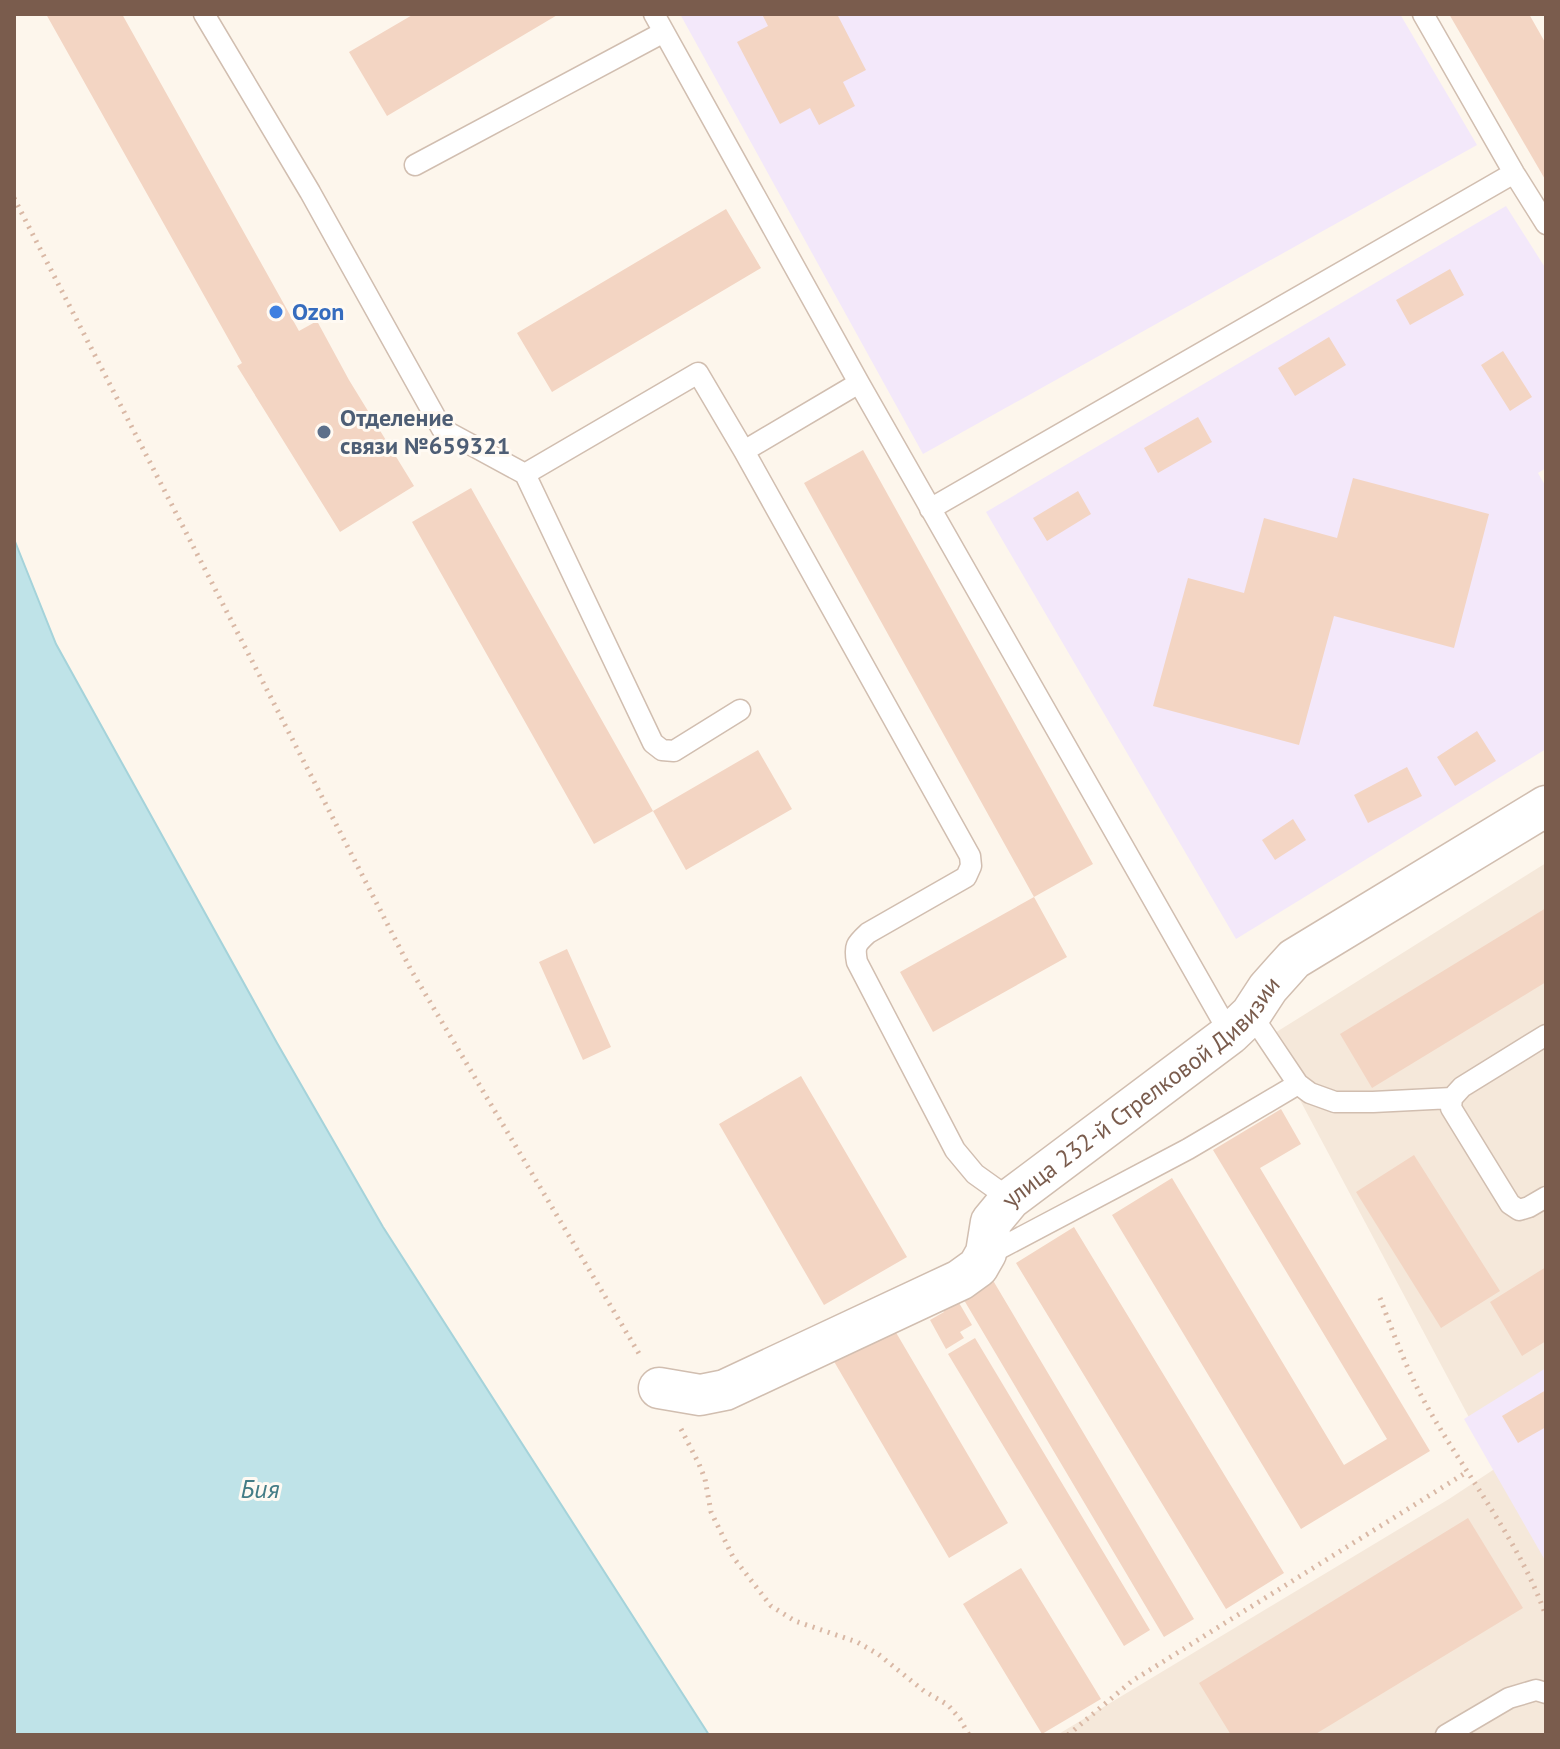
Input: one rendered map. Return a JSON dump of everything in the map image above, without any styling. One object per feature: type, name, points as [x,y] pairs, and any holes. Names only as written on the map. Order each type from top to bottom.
[{"type":"street","name":"улица 232-й Стрелковой Дивизии","points":[[659,1388],[700,1395],[725,1390],[960,1280],[978,1267],[986,1253],[991,1222],[1010,1199],[1240,1024],[1294,959],[1546,806]]},
{"type":"lane","points":[[204,14],[310,192],[442,429],[525,474],[653,743],[662,750],[674,751],[740,710]]},
{"type":"lane","points":[[1423,14],[1546,224]]},
{"type":"lane","points":[[415,165],[659,23],[930,509],[1240,1024],[1298,1084],[1310,1093],[1335,1102],[1452,1098]]},
{"type":"lane","points":[[930,509],[1514,173]]},
{"type":"lane","points":[[525,474],[698,373],[970,856],[971,866],[966,877],[868,933],[858,943],[855,952],[857,962],[955,1150],[975,1174],[1010,1199]]},
{"type":"lane","points":[[744,451],[859,383]]},
{"type":"lane","points":[[1546,1035],[1462,1087],[1452,1098],[1451,1108],[1510,1204],[1519,1210],[1546,1197]]},
{"type":"lane","points":[[995,1251],[1188,1149],[1298,1084]]},
{"type":"lane","points":[[1446,1735],[1509,1698],[1536,1690],[1546,1693]]},
{"type":"path","points":[[14,198],[411,970],[659,1388],[699,1464],[711,1512],[733,1557],[771,1606],[795,1621],[857,1642],[878,1654],[924,1691],[948,1705],[969,1735]]},
{"type":"path","points":[[1380,1298],[1399,1348],[1430,1412],[1515,1551],[1546,1616]]},
{"type":"path","points":[[1068,1735],[1132,1681],[1467,1472]]},
{"type":"shaded area","points":[[680,14],[1400,14],[1477,145],[923,454]]},
{"type":"shaded area","points":[[1506,206],[1546,269],[1546,468],[1538,473],[1546,487],[1546,749],[1236,939],[986,512]]},
{"type":"shaded area","points":[[1546,863],[1546,1735],[1057,1735],[1496,1468],[1267,1038]]},
{"type":"shaded area","points":[[1546,1368],[1546,1562],[1464,1419]]},
{"type":"water","name":"Бия","points":[[14,539],[56,644],[277,1043],[383,1227],[709,1735],[14,1735]]},
{"type":"building","points":[[46,14],[122,14],[299,331],[317,321],[414,486],[340,532],[237,366],[242,363]]},
{"type":"building","points":[[414,14],[559,14],[387,116],[349,52]]},
{"type":"building","points":[[762,14],[837,14],[866,70],[843,82],[855,106],[819,125],[810,108],[780,124],[737,42],[768,26]]},
{"type":"building","points":[[1449,14],[1529,14],[1546,44],[1546,181]]},
{"type":"building","points":[[726,209],[761,268],[552,392],[517,333]]},
{"type":"building","points":[[1450,269],[1464,295],[1410,325],[1396,300]]},
{"type":"building","points":[[1329,337],[1346,365],[1295,396],[1278,368]]},
{"type":"building","points":[[1503,351],[1532,397],[1510,411],[1481,365]]},
{"type":"building","points":[[1198,417],[1212,442],[1158,473],[1144,448]]},
{"type":"building","points":[[863,450],[1093,864],[1034,897],[804,483]]},
{"type":"building","points":[[1353,478],[1489,514],[1454,648],[1334,616],[1299,745],[1153,706],[1188,578],[1244,593],[1264,518],[1337,538]]},
{"type":"building","points":[[471,488],[653,811],[594,844],[412,522]]},
{"type":"building","points":[[1078,491],[1091,514],[1047,541],[1033,518]]},
{"type":"building","points":[[1477,731],[1496,761],[1455,786],[1437,757]]},
{"type":"building","points":[[758,750],[792,809],[686,870],[653,811]]},
{"type":"building","points":[[1407,767],[1422,796],[1368,823],[1354,795]]},
{"type":"building","points":[[1293,819],[1306,840],[1275,860],[1262,840]]},
{"type":"building","points":[[1034,897],[1067,957],[933,1032],[900,972]]},
{"type":"building","points":[[1546,908],[1546,982],[1372,1088],[1340,1034]]},
{"type":"building","points":[[567,949],[611,1047],[583,1060],[539,962]]},
{"type":"building","points":[[801,1076],[907,1257],[824,1305],[719,1124]]},
{"type":"building","points":[[1281,1109],[1301,1144],[1260,1168],[1430,1451],[1301,1529],[1112,1215],[1172,1178],[1344,1465],[1387,1439],[1213,1150]]},
{"type":"building","points":[[1414,1155],[1500,1291],[1441,1328],[1356,1192]]},
{"type":"building","points":[[1074,1227],[1284,1573],[1226,1609],[1016,1263]]},
{"type":"building","points":[[1546,1267],[1546,1341],[1522,1356],[1490,1302]]},
{"type":"building","points":[[988,1272],[1194,1619],[1164,1637],[958,1290]]},
{"type":"building","points":[[955,1296],[972,1325],[960,1332],[964,1338],[946,1349],[930,1320],[944,1312],[940,1305]]},
{"type":"building","points":[[891,1324],[1008,1523],[949,1558],[832,1358]]},
{"type":"building","points":[[975,1338],[1150,1630],[1124,1646],[948,1354]]},
{"type":"building","points":[[1546,1390],[1546,1427],[1518,1443],[1502,1416]]},
{"type":"building","points":[[1468,1518],[1523,1608],[1314,1735],[1231,1735],[1199,1683]]},
{"type":"building","points":[[1021,1568],[1101,1699],[1042,1734],[963,1604]]},
{"type":"place","name":"Ozon","points":[[276,312]]},
{"type":"place","name":"Отделение связи №659321","points":[[324,432]]}]
